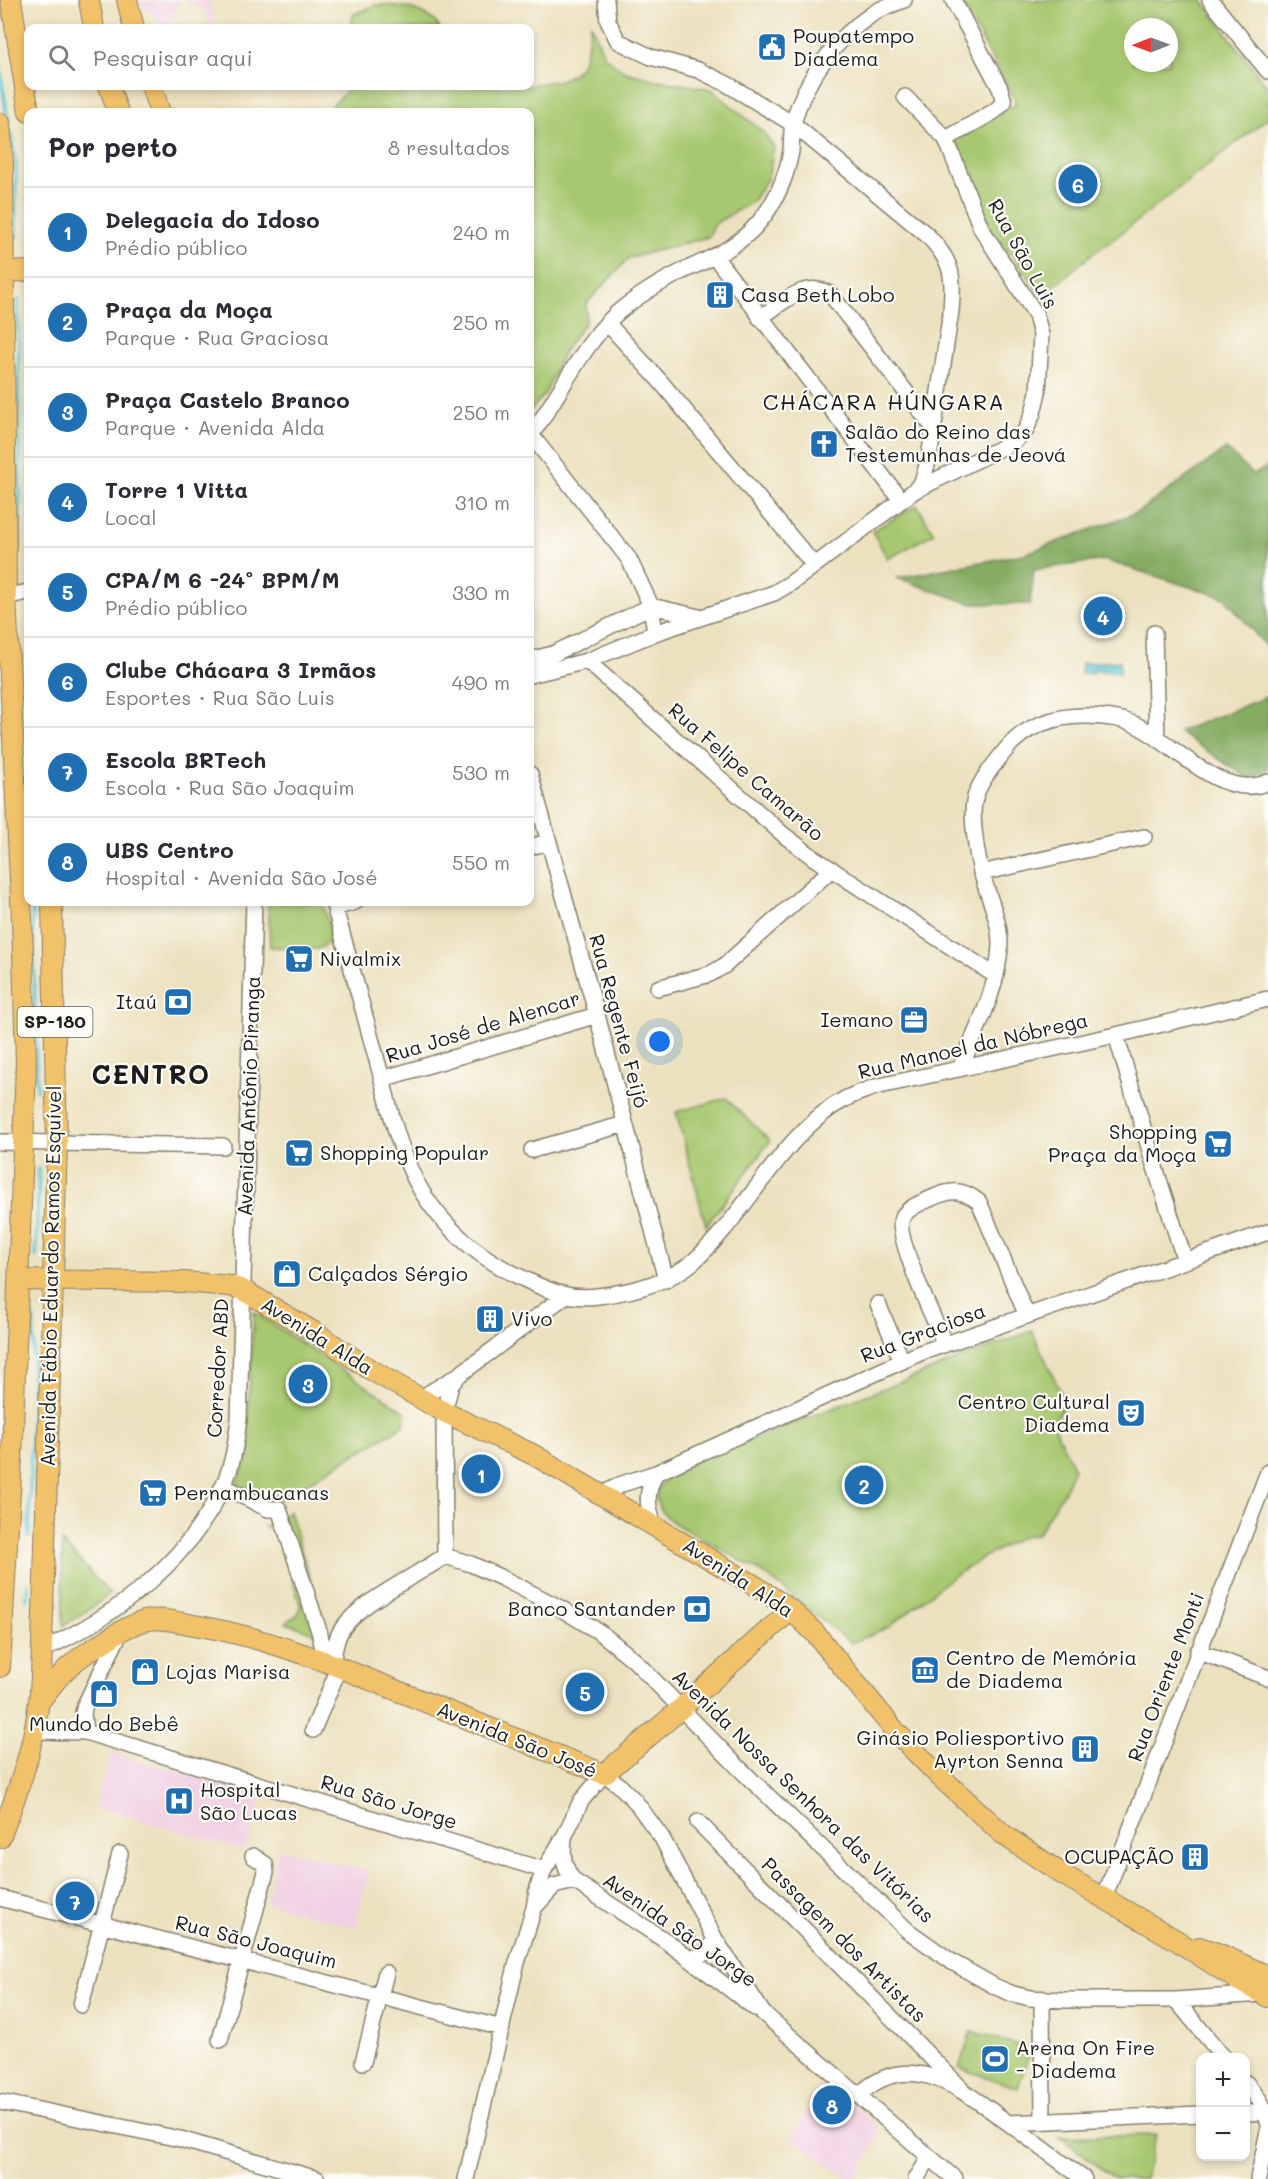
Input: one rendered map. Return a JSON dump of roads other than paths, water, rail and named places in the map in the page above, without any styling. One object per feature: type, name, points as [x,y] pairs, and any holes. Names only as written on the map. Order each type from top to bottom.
[{"type":"main road","points":[[11,0],[24,81]]},
{"type":"main road","points":[[89,0],[93,24]]},
{"type":"main road","points":[[127,0],[133,24]]},
{"type":"main road","points":[[25,90],[28,108]]},
{"type":"main road","points":[[110,90],[117,108]]},
{"type":"main road","points":[[152,90],[159,108]]},
{"type":"main road","name":"Avenida Fábio Eduardo Ramos Esquível","points":[[0,123],[3,160],[1,272],[3,598],[14,750],[26,1063],[19,1280],[6,1457],[0,1665]]},
{"type":"main road","points":[[1,272],[24,271]]},
{"type":"main road","name":"Avenida Fábio Eduardo Ramos Esquível","points":[[42,1650],[57,1143],[52,906]]},
{"type":"main road","name":"Avenida Alda","points":[[19,1280],[183,1282],[223,1285],[243,1290],[319,1335],[368,1368],[444,1412],[534,1455],[757,1587],[790,1610],[815,1633],[896,1732],[986,1820],[1037,1859],[1176,1940],[1220,1954],[1266,1990]]},
{"type":"main road","points":[[604,1774],[790,1610]]},
{"type":"main road","name":"Avenida São José","points":[[40,1701],[57,1678],[78,1657],[120,1631],[145,1621],[178,1622],[258,1638],[332,1665],[604,1774]]},
{"type":"main road","name":"SP-180","points":[[0,1838],[21,1783],[35,1731],[40,1701],[42,1650]]},
{"type":"street","points":[[606,0],[608,21],[618,41],[651,57],[698,70],[727,84],[794,124],[927,235],[943,252],[951,269],[953,287],[929,458],[922,482],[914,491]]},
{"type":"street","points":[[534,429],[593,338],[626,306],[679,273],[738,244],[761,220],[779,191],[791,152],[794,124],[802,99],[816,72],[842,39],[871,14],[904,0]]},
{"type":"street","points":[[946,139],[983,118],[1004,102],[1003,95],[953,0]]},
{"type":"street","points":[[1210,0],[1268,71]]},
{"type":"street","name":"Rua São Luis","points":[[586,661],[655,633],[774,592],[791,583],[914,491],[1015,441],[1026,430],[1038,392],[1041,335],[1036,315],[981,228],[946,139],[905,97]]},
{"type":"street","points":[[715,257],[901,500]]},
{"type":"street","points":[[760,318],[800,291],[823,289],[831,295],[933,427]]},
{"type":"street","points":[[608,324],[660,381],[814,566]]},
{"type":"street","points":[[534,440],[629,559],[651,606],[655,633]]},
{"type":"street","points":[[3,598],[24,593]]},
{"type":"street","points":[[534,659],[553,654],[651,606],[699,617]]},
{"type":"street","points":[[1154,633],[1157,738]]},
{"type":"street","points":[[534,674],[586,661],[582,640]]},
{"type":"street","name":"Rua Felipe Camarão","points":[[586,661],[785,836],[996,976]]},
{"type":"street","points":[[960,1069],[996,976],[1000,942],[993,906],[981,873],[974,821],[974,801],[982,783],[1011,742],[1046,720],[1085,716],[1117,718],[1141,727],[1215,778],[1238,786],[1262,785],[1268,782]]},
{"type":"street","name":"Rua Regente Feijó","points":[[534,789],[597,1015],[666,1280]]},
{"type":"street","points":[[981,873],[1144,837]]},
{"type":"street","points":[[534,847],[548,842]]},
{"type":"street","points":[[658,987],[710,974],[724,966],[832,869]]},
{"type":"street","name":"Avenida Antônio Piranga","points":[[243,1290],[254,906]]},
{"type":"street","name":"Rua Manoel da Nóbrega","points":[[334,906],[398,1138],[422,1191],[455,1234],[496,1266],[550,1292],[585,1298],[612,1294],[666,1280],[694,1262],[732,1222],[782,1156],[817,1118],[845,1099],[875,1087],[1116,1035],[1268,999]]},
{"type":"street","name":"Rua José de Alencar","points":[[382,1079],[597,1015]]},
{"type":"street","points":[[1116,1035],[1185,1261]]},
{"type":"street","points":[[532,1150],[625,1124]]},
{"type":"street","points":[[0,1142],[223,1146]]},
{"type":"street","points":[[945,1344],[909,1258],[901,1232],[901,1220],[909,1209],[942,1194],[969,1193],[979,1202],[1027,1316]]},
{"type":"street","name":"Rua Graciosa","points":[[601,1495],[622,1484],[656,1473],[902,1361],[945,1344],[1185,1261],[1267,1236]]},
{"type":"street","name":"Corredor ABD","points":[[42,1650],[91,1625],[125,1603],[145,1586],[189,1539],[224,1486],[233,1455],[239,1419],[243,1290]]},
{"type":"street","points":[[421,1398],[459,1375],[565,1296]]},
{"type":"street","points":[[878,1304],[902,1361]]},
{"type":"street","points":[[313,1730],[342,1629],[356,1614],[445,1556],[444,1412],[452,1385],[459,1375]]},
{"type":"street","name":"Rua Oriente Monti","points":[[1104,1898],[1268,1472]]},
{"type":"street","points":[[654,1526],[647,1498],[649,1486],[656,1473]]},
{"type":"street","points":[[224,1486],[268,1509],[279,1509],[332,1665]]},
{"type":"street","name":"Avenida Nossa Senhora das Vitórias","points":[[445,1556],[471,1564],[504,1579],[560,1608],[601,1633],[634,1660],[738,1767],[906,1930],[952,1962],[996,1987],[1013,1994],[1042,2000],[1176,2000],[1266,1990]]},
{"type":"street","points":[[85,1732],[83,1713],[85,1704],[120,1631]]},
{"type":"street","points":[[1198,1651],[1268,1678]]},
{"type":"street","name":"Rua São Jorge","points":[[35,1731],[85,1732],[544,1870]]},
{"type":"street","points":[[466,2179],[516,1966],[534,1908],[537,1890],[544,1870],[581,1801],[604,1774]]},
{"type":"street","name":"Avenida São José","points":[[604,1774],[635,1801],[662,1838],[715,1939],[763,2013],[955,2179]]},
{"type":"street","name":"Passagem dos Artistas","points":[[698,1822],[961,2088]]},
{"type":"street","points":[[534,1908],[554,1886],[574,1881],[567,1872],[563,1860],[564,1835]]},
{"type":"street","points":[[81,2005],[120,1854]]},
{"type":"street","points":[[220,2040],[266,1872],[265,1864],[253,1856]]},
{"type":"street","name":"Avenida São Jorge","points":[[574,1881],[688,1958],[763,2013]]},
{"type":"street","name":"Rua São Joaquim","points":[[0,1898],[502,2028]]},
{"type":"street","points":[[688,1958],[704,1955],[715,1939]]},
{"type":"street","points":[[363,2062],[386,1973]]},
{"type":"street","points":[[1042,2000],[1043,2121]]},
{"type":"street","points":[[1176,2000],[1220,2053]]},
{"type":"street","points":[[858,2096],[870,2084],[889,2075],[915,2073],[961,2088],[1084,2179]]},
{"type":"street","points":[[1250,2088],[1260,2099],[1267,2117]]},
{"type":"street","points":[[0,2102],[180,2139],[316,2179]]},
{"type":"street","points":[[1009,2124],[1196,2114]]},
{"type":"street","points":[[1250,2114],[1267,2117]]},
{"type":"street","points":[[1258,2179],[1268,2131]]},
{"type":"street","points":[[916,2179],[930,2157]]},
{"type":"water","points":[[1120,661],[1120,673],[1093,670],[1093,674],[1081,673],[1082,663]]},
{"type":"waterway","points":[[0,70],[8,121]]},
{"type":"waterway","points":[[10,131],[16,163],[16,238]]},
{"type":"waterway","points":[[18,300],[20,548]]},
{"type":"waterway","points":[[32,906],[37,1090]]},
{"type":"waterway","points":[[36,1256],[39,1169]]},
{"type":"waterway","points":[[29,1537],[34,1316]]},
{"type":"waterway","points":[[27,1599],[28,1584]]},
{"type":"place","name":"Poupatempo Diadema","points":[[772,47]]},
{"type":"place","name":"Clube Chácara 3 Irmãos","points":[[1078,184]]},
{"type":"place","name":"Casa Beth Lobo","points":[[720,295]]},
{"type":"place","name":"Salão do Reino das Testemunhas de Jeová","points":[[824,444]]},
{"type":"place","name":"Torre 1 Vitta","points":[[1103,616]]},
{"type":"place","name":"Nivalmix","points":[[299,959]]},
{"type":"place","name":"Itaú","points":[[178,1002]]},
{"type":"place","name":"Iemano","points":[[914,1020]]},
{"type":"place","name":"Shopping Praça da Moça","points":[[1218,1144]]},
{"type":"place","name":"Shopping Popular","points":[[299,1153]]},
{"type":"place","name":"Calçados Sérgio","points":[[287,1274]]},
{"type":"place","name":"Vivo","points":[[490,1319]]},
{"type":"place","name":"Praça Castelo Branco","points":[[308,1384]]},
{"type":"place","name":"Centro Cultural Diadema","points":[[1131,1413]]},
{"type":"place","name":"Delegacia do Idoso","points":[[481,1474]]},
{"type":"place","name":"Praça da Moça","points":[[864,1485]]},
{"type":"place","name":"Pernambucanas","points":[[153,1493]]},
{"type":"place","name":"Banco Santander","points":[[697,1609]]},
{"type":"place","name":"Centro de Memória de Diadema","points":[[925,1670]]},
{"type":"place","name":"Lojas Marisa","points":[[145,1672]]},
{"type":"place","name":"CPA/M 6 -24º BPM/M","points":[[585,1692]]},
{"type":"place","name":"Mundo do Bebê","points":[[104,1694]]},
{"type":"place","name":"Ginásio Poliesportivo Ayrton Senna","points":[[1085,1749]]},
{"type":"place","name":"Hospital São Lucas","points":[[179,1801]]},
{"type":"place","name":"OCUPAÇÃO","points":[[1195,1857]]},
{"type":"place","name":"Escola BRTech","points":[[75,1901]]},
{"type":"place","name":"Arena On Fire - Diadema","points":[[995,2059]]},
{"type":"place","name":"UBS Centro","points":[[832,2105]]},
{"type":"district","name":"CHÁCARA HÚNGARA","points":[[884,402]]},
{"type":"district","name":"CENTRO","points":[[151,1075]]}]
